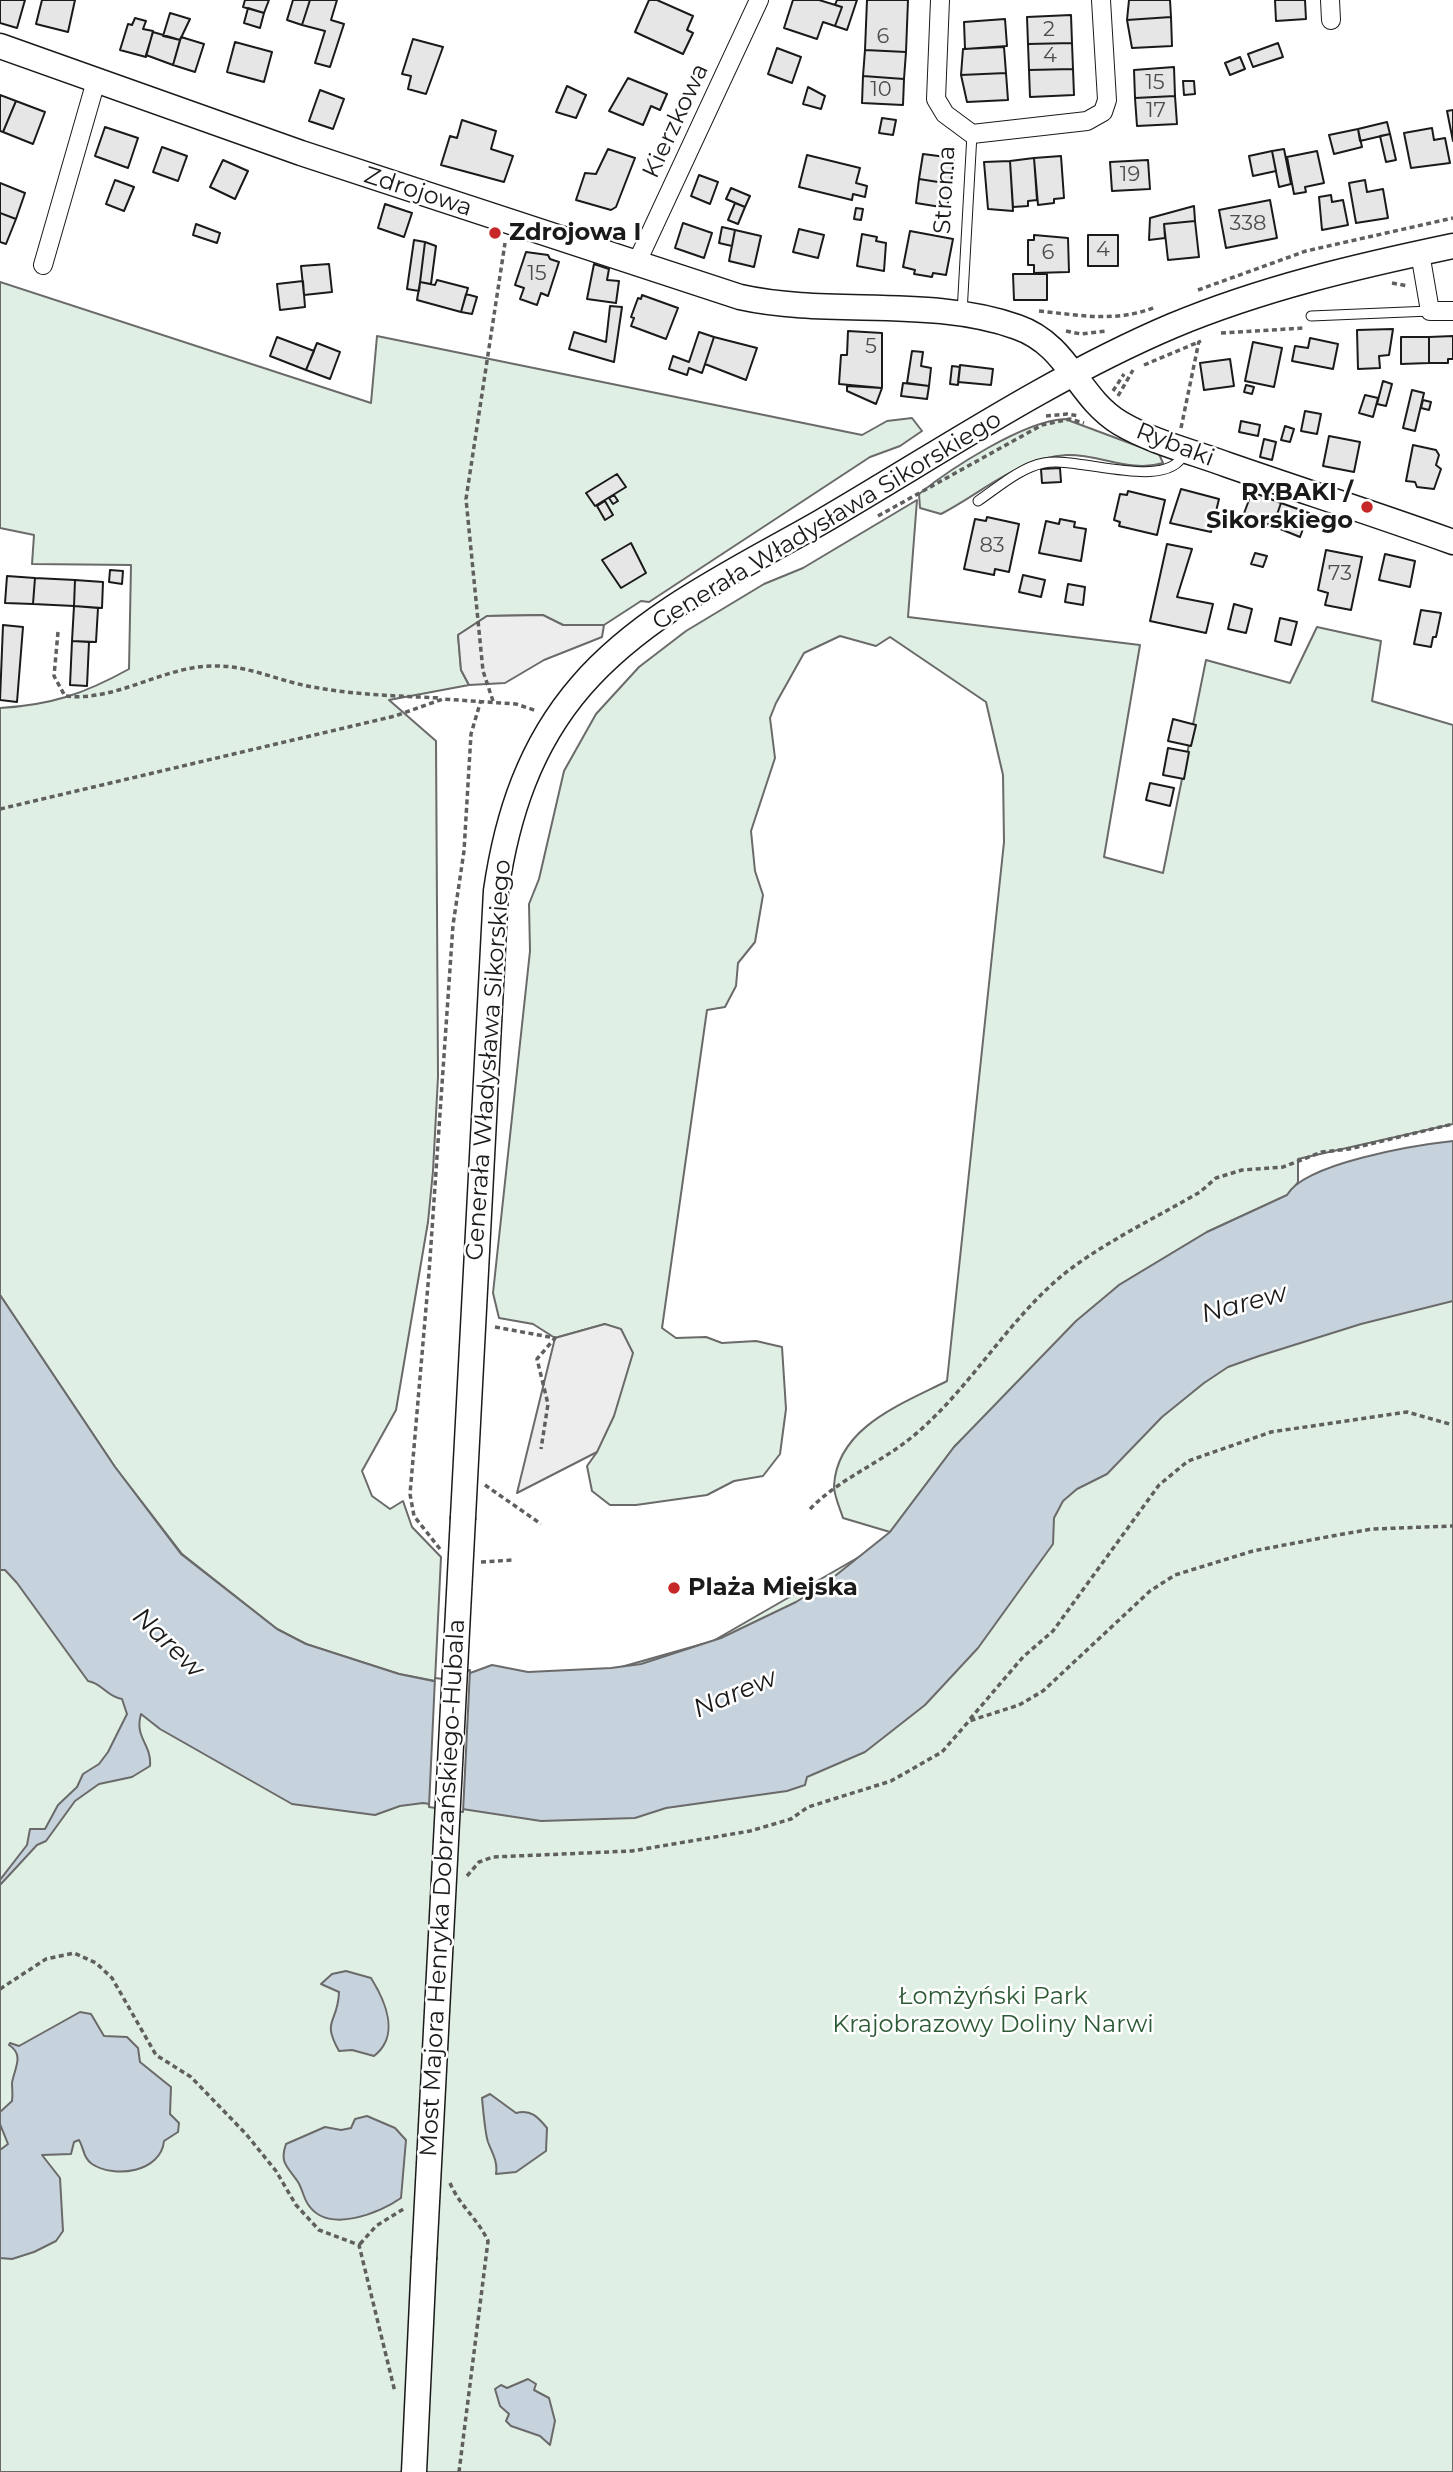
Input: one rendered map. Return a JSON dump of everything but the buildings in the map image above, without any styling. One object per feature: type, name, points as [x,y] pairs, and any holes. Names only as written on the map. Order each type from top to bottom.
[{"type":"street","name":"Kierzkowa","points":[[637,262],[759,0]]},
{"type":"street","name":"Stroma","points":[[940,0],[936,99],[946,114],[972,134]]},
{"type":"street","points":[[972,134],[1087,121],[1103,112],[1107,100],[1101,0]]},
{"type":"street","points":[[1330,0],[1331,20]]},
{"type":"street","name":"Zdrojowa","points":[[0,46],[301,153],[757,301],[961,315],[999,321],[1035,334],[1051,345],[1074,375]]},
{"type":"street","points":[[43,265],[96,81]]},
{"type":"street","name":"Generała Władysława Sikorskiego","points":[[463,1517],[498,881],[516,799],[530,764],[553,722],[602,664],[658,619],[1074,375],[1130,345],[1222,307],[1291,284],[1453,246]]},
{"type":"street","points":[[1420,253],[1430,312],[1453,312]]},
{"type":"street","name":"Rybaki","points":[[1074,375],[1101,407],[1120,423],[1183,442],[1453,542]]},
{"type":"street","name":"Most Majora Henryka Dobrzańskiego-Hubala","points":[[414,2472],[463,1517]]},
{"type":"lane","name":"Stroma","points":[[961,315],[972,134]]},
{"type":"lane","points":[[1311,316],[1430,312]]},
{"type":"lane","points":[[978,501],[1041,463],[1077,461],[1122,471],[1161,471],[1172,468],[1183,442]]},
{"type":"path","points":[[493,701],[483,671],[466,499],[508,220]]},
{"type":"path","points":[[1218,333],[1316,327]]},
{"type":"path","points":[[869,513],[1046,415],[1081,417],[1115,401],[1133,370],[1209,337]]},
{"type":"path","points":[[1183,442],[1199,341]]},
{"type":"path","points":[[877,517],[1042,425],[1070,419],[1087,424],[1101,407]]},
{"type":"path","points":[[58,632],[54,676],[65,696],[85,699],[115,693],[184,667],[218,665],[312,687],[493,701],[535,709],[553,722]]},
{"type":"path","points":[[0,809],[395,716],[443,699]]},
{"type":"path","points":[[452,1554],[440,1549],[424,1531],[414,1516],[410,1494],[429,1273],[453,925],[464,851],[471,734],[481,700]]},
{"type":"path","points":[[810,1509],[843,1482],[891,1454],[920,1431],[1001,1337],[1059,1278],[1200,1192],[1216,1178],[1251,1168],[1283,1167],[1322,1152],[1349,1149],[1453,1124]]},
{"type":"path","points":[[472,1324],[555,1338],[537,1359],[548,1404],[541,1449]]},
{"type":"path","points":[[466,1884],[468,1874],[479,1862],[494,1857],[632,1851],[750,1831],[791,1819],[808,1807],[874,1788],[906,1774],[942,1752],[1023,1657],[1053,1631],[1159,1485],[1188,1461],[1271,1432],[1407,1412],[1453,1426]]},
{"type":"path","points":[[479,1483],[480,1494],[483,1484],[491,1487],[541,1524]]},
{"type":"path","points":[[969,1721],[1019,1705],[1043,1691],[1143,1597],[1175,1575],[1253,1551],[1332,1536],[1372,1529],[1453,1526]]},
{"type":"path","points":[[474,1561],[513,1560]]},
{"type":"path","points":[[0,1989],[46,1959],[74,1954],[96,1964],[112,1978],[156,2055],[191,2077],[247,2134],[276,2171],[296,2205],[320,2230],[359,2245],[397,2402]]},
{"type":"path","points":[[449,2175],[457,2198],[482,2227],[488,2241],[459,2472]]},
{"type":"green space","points":[[0,282],[371,403],[377,336],[862,435],[887,421],[912,418],[922,431],[900,446],[870,457],[649,602],[641,601],[604,625],[563,625],[542,615],[487,616],[458,635],[461,670],[469,685],[389,700],[436,741],[438,1077],[428,1222],[396,1410],[362,1471],[372,1496],[390,1509],[403,1501],[412,1527],[441,1557],[435,1681],[399,1674],[306,1644],[277,1629],[182,1554],[115,1467],[0,1295],[0,708],[67,697],[129,669],[131,565],[32,564],[34,535],[0,528]]},
{"type":"green space","points":[[1065,419],[1159,454],[1163,463],[1127,465],[1079,455],[1049,458],[1016,469],[941,514],[920,508],[919,494],[968,459],[1029,428]]},
{"type":"green space","points":[[917,500],[908,617],[1140,645],[1104,857],[1163,873],[1206,660],[1290,683],[1317,627],[1381,641],[1372,701],[1453,725],[1453,1124],[1298,1159],[1298,1182],[1288,1195],[1207,1232],[1119,1285],[954,1447],[890,1532],[843,1518],[834,1486],[838,1465],[847,1448],[859,1433],[875,1420],[947,1381],[1004,842],[1003,775],[986,702],[890,637],[876,646],[840,636],[804,653],[770,718],[775,758],[751,831],[755,871],[763,895],[755,942],[738,963],[736,986],[725,1007],[707,1010],[662,1328],[676,1338],[706,1337],[722,1343],[756,1341],[782,1347],[786,1409],[780,1454],[763,1476],[734,1481],[707,1495],[636,1505],[610,1505],[592,1491],[587,1466],[597,1452],[605,1324],[555,1338],[533,1324],[499,1318],[493,1293],[530,951],[529,904],[539,879],[564,771],[596,714],[639,667],[686,631],[764,584],[803,568]]},
{"type":"green space","name":"Łomżyński Park Krajobrazowy Doliny Narwi","points":[[1453,1215],[1453,2472],[0,2472],[0,1380],[152,1573],[325,1680],[515,1697],[713,1641]]},
{"type":"shaded area","points":[[543,615],[563,625],[604,625],[602,637],[544,660],[505,683],[469,685],[461,670],[458,635],[487,616]]},
{"type":"shaded area","points":[[605,1324],[621,1329],[633,1353],[614,1416],[597,1452],[517,1493],[555,1338]]},
{"type":"water","name":"Narew","points":[[1453,1141],[1453,1301],[1361,1324],[1259,1356],[1228,1367],[1204,1383],[1162,1417],[1107,1474],[1077,1489],[1063,1501],[1054,1518],[1053,1544],[978,1648],[925,1705],[865,1752],[807,1777],[805,1785],[787,1791],[666,1808],[635,1818],[541,1821],[423,1803],[400,1806],[375,1815],[292,1804],[160,1729],[141,1714],[141,1735],[150,1758],[150,1766],[132,1777],[99,1784],[75,1801],[46,1841],[37,1845],[0,1885],[0,1880],[27,1845],[30,1829],[45,1829],[58,1805],[77,1787],[83,1774],[99,1764],[108,1752],[127,1714],[122,1699],[88,1681],[17,1583],[5,1570],[0,1570],[0,1295],[115,1467],[181,1554],[277,1629],[306,1644],[399,1674],[443,1683],[492,1665],[528,1672],[611,1668],[641,1664],[721,1638],[796,1602],[825,1584],[890,1532],[954,1447],[1076,1321],[1119,1285],[1207,1232],[1287,1195],[1298,1184],[1315,1174],[1389,1151]]},
{"type":"water","points":[[346,1971],[371,1978],[385,2008],[388,2018],[387,2039],[374,2056],[352,2050],[339,2051],[331,2033],[339,1992],[321,1984],[332,1974]]},
{"type":"water","points":[[80,2012],[91,2014],[104,2036],[127,2037],[138,2048],[140,2062],[171,2087],[170,2114],[179,2123],[178,2132],[164,2141],[155,2160],[136,2170],[113,2171],[92,2164],[85,2156],[79,2140],[74,2142],[71,2154],[42,2155],[60,2178],[63,2231],[56,2241],[34,2252],[12,2259],[0,2258],[0,2150],[8,2144],[0,2124],[0,2112],[12,2101],[12,2083],[18,2058],[9,2045],[19,2046]]},
{"type":"water","points":[[490,2094],[516,2113],[534,2115],[547,2128],[546,2151],[516,2172],[496,2174],[495,2161],[486,2133],[482,2098]]},
{"type":"water","points":[[367,2116],[395,2128],[406,2140],[401,2198],[381,2209],[355,2218],[330,2219],[319,2215],[308,2205],[284,2160],[286,2144],[325,2127],[341,2130],[351,2128],[355,2119]]},
{"type":"water","points":[[528,2379],[536,2384],[534,2390],[549,2398],[555,2421],[550,2445],[540,2436],[511,2426],[506,2421],[509,2414],[500,2406],[495,2389],[501,2385],[507,2388]]},
{"type":"pier","points":[[470,1670],[463,1812],[429,1807],[435,1678],[443,1679]]},
{"type":"place","name":"Zdrojowa I","points":[[495,233]]},
{"type":"place","name":"RYBAKI / Sikorskiego","points":[[1367,507]]},
{"type":"place","name":"Plaża Miejska","points":[[674,1588]]}]
